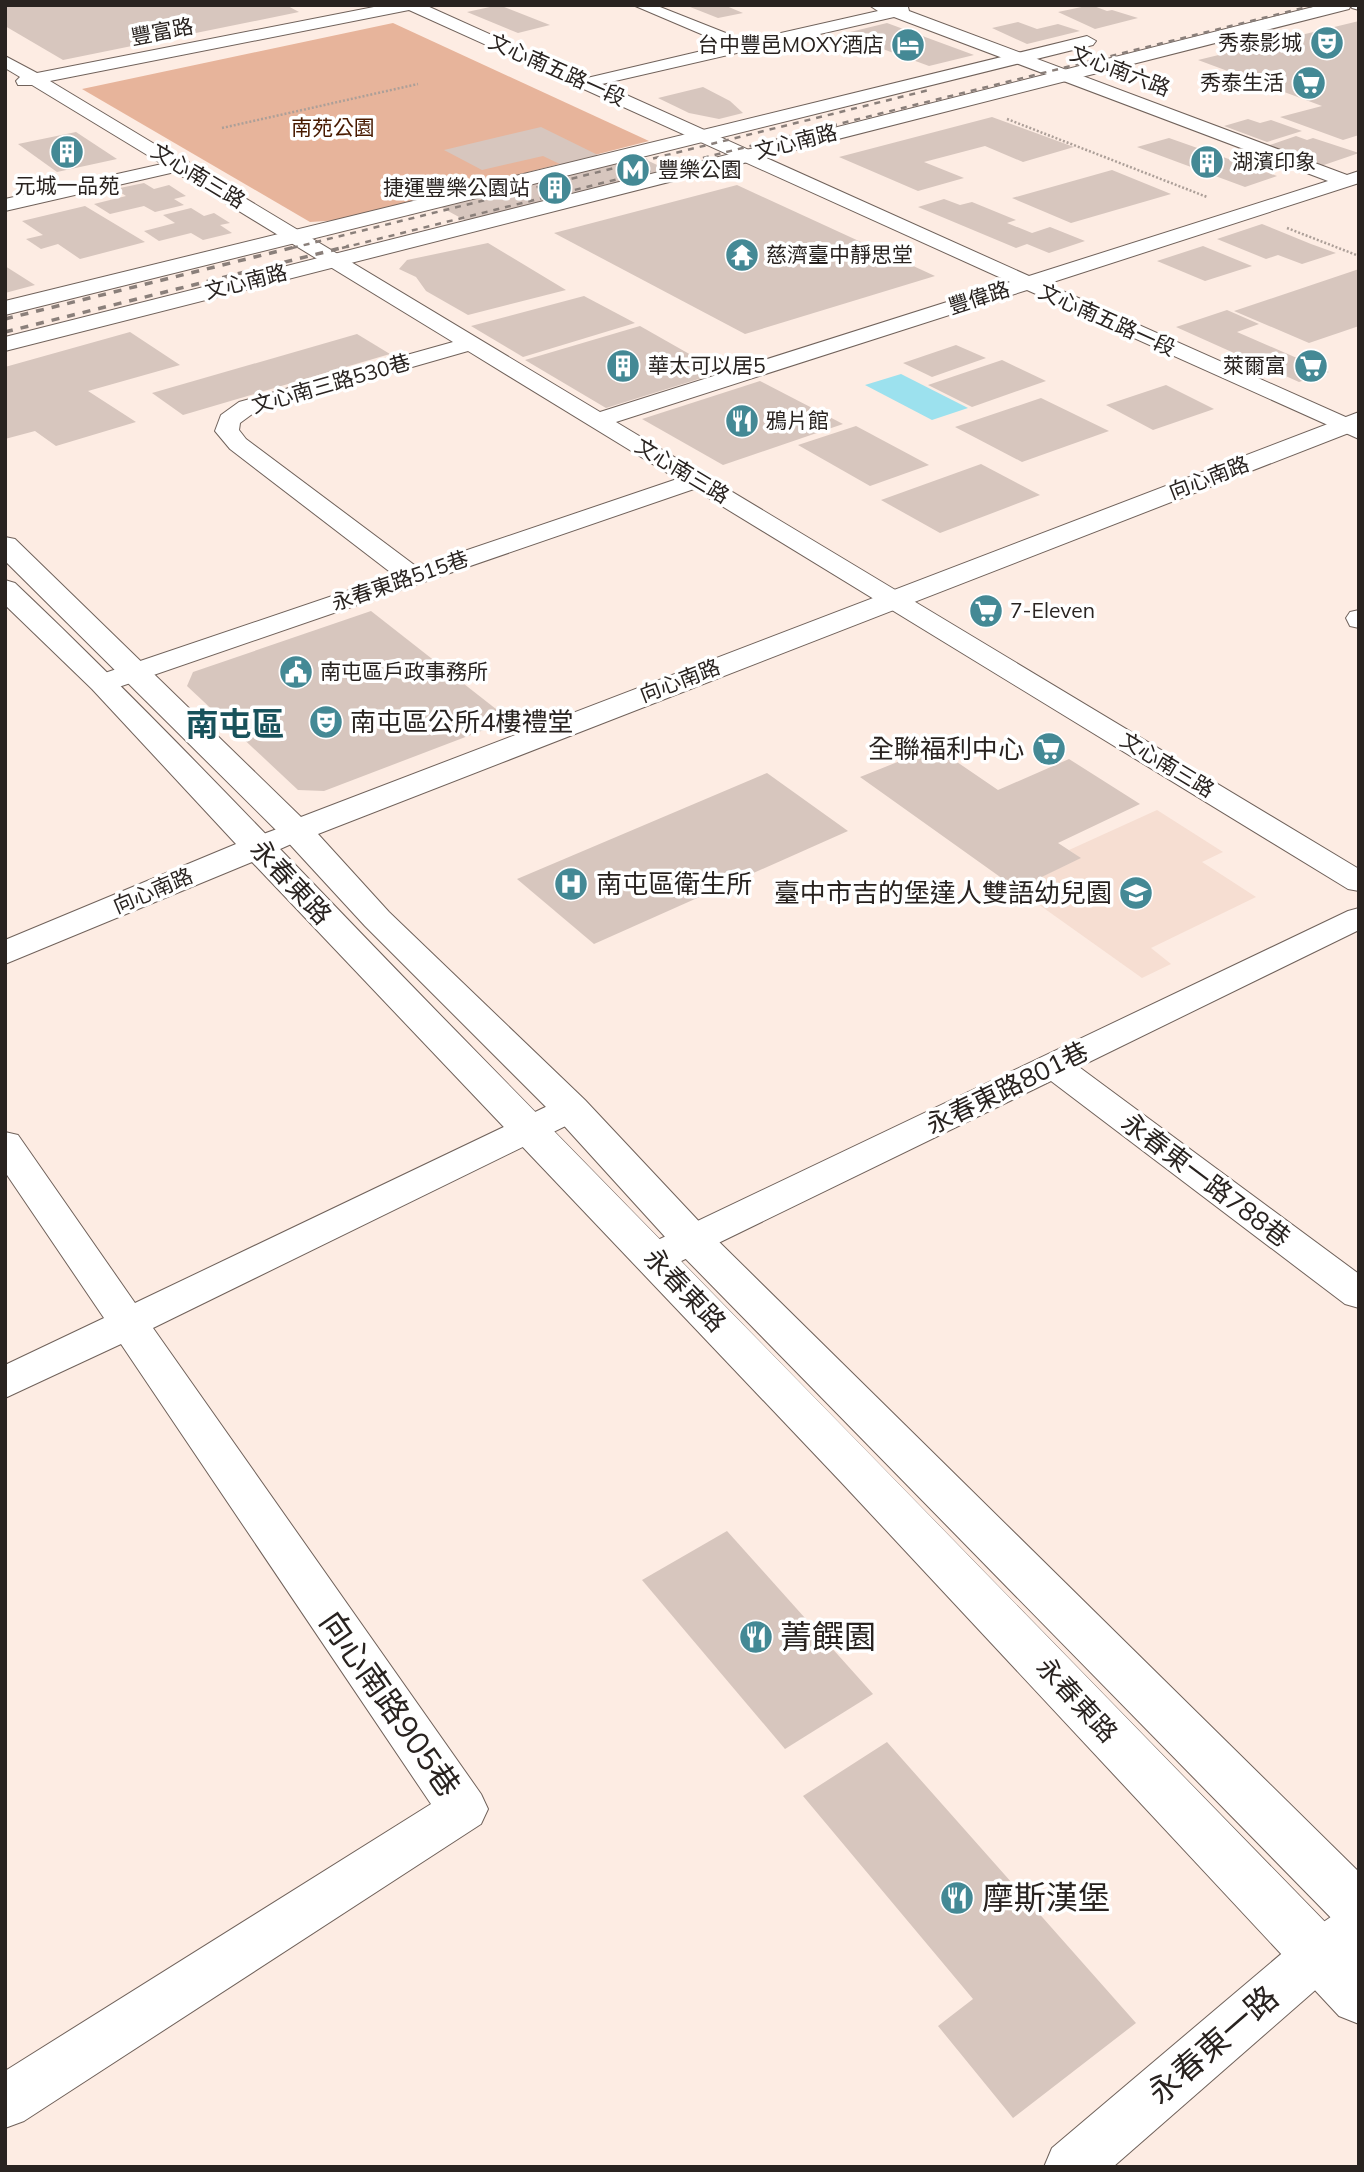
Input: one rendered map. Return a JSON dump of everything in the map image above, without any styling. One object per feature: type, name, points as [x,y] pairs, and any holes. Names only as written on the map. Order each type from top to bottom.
[{"type":"street","name":"文心南五路一段","points":[[410,5],[1026,283],[1354,426]]},
{"type":"street","name":"豐富路","points":[[5,84],[410,5]]},
{"type":"street","points":[[641,5],[743,46]]},
{"type":"street","points":[[568,75],[881,7],[922,5]]},
{"type":"street","name":"文心南路","points":[[5,344],[741,155],[1343,5]]},
{"type":"street","points":[[586,83],[743,46],[881,7]]},
{"type":"street","name":"文心南六路","points":[[881,7],[1352,179]]},
{"type":"street","name":"文心南路","points":[[5,308],[1101,38]]},
{"type":"street","name":"文心南三路","points":[[5,61],[181,165],[1359,882]]},
{"type":"street","points":[[5,205],[181,165]]},
{"type":"street","name":"豐偉路","points":[[599,420],[1352,179]]},
{"type":"street","name":"文心南三路530巷","points":[[413,577],[238,444],[226,431],[229,420],[247,407],[472,343]]},
{"type":"street","name":"向心南路","points":[[5,953],[277,839],[893,599],[1354,426]]},
{"type":"street","name":"永春東路515巷","points":[[103,682],[698,480]]},
{"type":"street","name":"永春東路","points":[[5,545],[134,671],[530,1128],[673,1249],[1359,1909]]},
{"type":"street","name":"永春東路","points":[[5,589],[103,682],[277,839],[377,919],[571,1109],[673,1249],[1359,1997]]},
{"type":"street","name":"永春東路801巷","points":[[673,1249],[1359,918]]},
{"type":"street","name":"永春東一路788巷","points":[[1053,1065],[1359,1294]]},
{"type":"street","points":[[5,1383],[571,1109]]},
{"type":"street","points":[[5,1144],[127,1324]]},
{"type":"street","name":"向心南路905巷","points":[[5,2102],[464,1809],[127,1324]]},
{"type":"street","name":"永春東一路","points":[[1071,2167],[1318,1955],[1359,1927]]},
{"type":"path","points":[[222,128],[418,84]]},
{"type":"path","points":[[960,101],[1359,256]]},
{"type":"shaded area","name":"臺中市吉的堡達人雙語幼兒園","points":[[1157,810],[1223,852],[1202,862],[1256,897],[1151,948],[1171,964],[1142,978],[1017,889],[1080,858],[1069,850]]},
{"type":"green space","name":"南苑公園","points":[[393,23],[649,141],[341,220],[310,222],[82,89]]},
{"type":"water","points":[[901,374],[968,408],[932,420],[865,385]]},
{"type":"building","points":[[5,5],[286,5],[299,12],[63,60],[5,26]]},
{"type":"building","points":[[499,5],[550,25],[518,33],[467,12]]},
{"type":"building","points":[[685,5],[724,5],[743,13],[718,18]]},
{"type":"building","points":[[1091,5],[1138,18],[1095,29],[1058,12]]},
{"type":"building","name":"秀泰生活","points":[[1359,21],[1359,135],[1343,140],[1280,117],[1322,106],[1198,60]]},
{"type":"building","points":[[1018,22],[1037,29],[1058,24],[1080,31],[1027,44],[992,28]]},
{"type":"building","name":"台中豐邑MOXY酒店","points":[[887,23],[974,55],[929,66],[842,34]]},
{"type":"building","points":[[703,87],[730,101],[743,113],[719,119],[689,113],[658,98]]},
{"type":"building","points":[[992,117],[1074,147],[1023,162],[985,146],[924,162],[964,178],[918,191],[839,157]]},
{"type":"building","points":[[1248,119],[1260,123],[1271,120],[1302,131],[1267,142],[1224,126]]},
{"type":"building","name":"捷運豐樂公園站","points":[[541,127],[602,157],[627,151],[681,176],[479,228],[428,200],[564,166],[543,156],[482,170],[444,150]]},
{"type":"building","name":"元城一品苑","points":[[76,132],[117,159],[57,172],[18,144]]},
{"type":"building","points":[[1296,136],[1307,140],[1313,138],[1359,153],[1321,166],[1264,147]]},
{"type":"building","name":"湖濱印象","points":[[1169,138],[1277,176],[1245,187],[1137,147]]},
{"type":"building","points":[[1112,170],[1171,194],[1071,223],[1012,198]]},
{"type":"building","points":[[144,183],[154,189],[169,185],[186,196],[174,199],[184,205],[155,212],[144,206],[110,214],[94,204],[126,196],[115,189]]},
{"type":"building","name":"慈濟臺中靜思堂","points":[[737,185],[935,276],[745,334],[554,233]]},
{"type":"building","points":[[944,199],[960,205],[972,202],[1016,220],[1007,223],[1032,233],[1050,227],[1085,241],[1049,253],[1027,244],[1016,248],[918,207]]},
{"type":"building","points":[[85,206],[145,242],[80,259],[58,244],[41,249],[26,239],[43,235],[22,221]]},
{"type":"building","points":[[191,208],[204,216],[214,213],[230,223],[220,225],[232,233],[203,240],[191,233],[159,241],[144,231],[175,223],[163,215]]},
{"type":"building","points":[[1262,224],[1336,253],[1302,264],[1278,255],[1266,259],[1217,239]]},
{"type":"building","points":[[488,243],[566,290],[468,315],[426,291],[416,277],[399,269],[407,260]]},
{"type":"building","points":[[1203,246],[1252,266],[1205,281],[1157,261]]},
{"type":"building","points":[[5,266],[35,285],[5,293]]},
{"type":"building","points":[[1359,269],[1359,326],[1309,343],[1234,311]]},
{"type":"building","points":[[584,296],[635,323],[523,357],[471,326]]},
{"type":"building","points":[[1227,310],[1259,324],[1237,332],[1329,372],[1299,382],[1176,327]]},
{"type":"building","name":"華太可以居5","points":[[640,326],[721,372],[606,408],[525,360]]},
{"type":"building","points":[[130,332],[180,365],[88,391],[136,422],[56,446],[35,431],[5,439],[5,367]]},
{"type":"building","points":[[357,334],[390,354],[183,415],[152,393]]},
{"type":"building","points":[[956,345],[986,358],[932,377],[903,363]]},
{"type":"building","points":[[1002,360],[1046,381],[972,407],[928,385]]},
{"type":"building","name":"鴉片館","points":[[760,381],[843,424],[723,465],[642,419]]},
{"type":"building","points":[[1166,385],[1214,409],[1153,430],[1106,405]]},
{"type":"building","points":[[1041,398],[1109,431],[1022,462],[955,427]]},
{"type":"building","points":[[856,426],[929,465],[870,486],[798,445]]},
{"type":"building","points":[[981,464],[1040,495],[940,533],[881,500]]},
{"type":"building","points":[[371,611],[510,720],[324,791],[298,790],[187,686],[193,672]]},
{"type":"building","points":[[935,747],[998,790],[1069,759],[1140,804],[1058,843],[1081,858],[1017,889],[860,777]]},
{"type":"building","points":[[767,773],[848,831],[594,944],[517,879]]},
{"type":"building","name":"菁饌園","points":[[727,1531],[873,1694],[785,1749],[642,1580]]},
{"type":"building","name":"摩斯漢堡","points":[[887,1742],[1136,2023],[1013,2118],[938,2026],[973,1999],[803,1796]]},
{"type":"railway","points":[[342,248],[1315,5]]},
{"type":"railway","points":[[292,248],[929,90]]},
{"type":"railway","points":[[5,319],[299,246]]},
{"type":"railway","points":[[5,332],[349,246]]},
{"type":"place","name":"秀泰影城","points":[[1327,43]]},
{"type":"place","name":"台中豐邑MOXY酒店","points":[[908,45]]},
{"type":"place","name":"秀泰生活","points":[[1309,83]]},
{"type":"place","name":"元城一品苑","points":[[67,152]]},
{"type":"place","name":"湖濱印象","points":[[1207,162]]},
{"type":"place","name":"豐樂公園","points":[[633,170]]},
{"type":"place","name":"捷運豐樂公園站","points":[[555,188]]},
{"type":"place","name":"慈濟臺中靜思堂","points":[[742,255]]},
{"type":"place","name":"華太可以居5","points":[[623,366]]},
{"type":"place","name":"萊爾富","points":[[1311,366]]},
{"type":"place","name":"鴉片館","points":[[742,421]]},
{"type":"place","name":"7-Eleven","points":[[986,611]]},
{"type":"place","name":"南屯區戶政事務所","points":[[296,672]]},
{"type":"place","name":"南屯區公所4樓禮堂","points":[[326,722]]},
{"type":"place","name":"全聯福利中心","points":[[1049,749]]},
{"type":"place","name":"南屯區衛生所","points":[[571,884]]},
{"type":"place","name":"臺中市吉的堡達人雙語幼兒園","points":[[1136,893]]},
{"type":"place","name":"菁饌園","points":[[756,1637]]},
{"type":"place","name":"摩斯漢堡","points":[[957,1898]]},
{"type":"district","name":"南屯區","points":[[235,724]]}]
